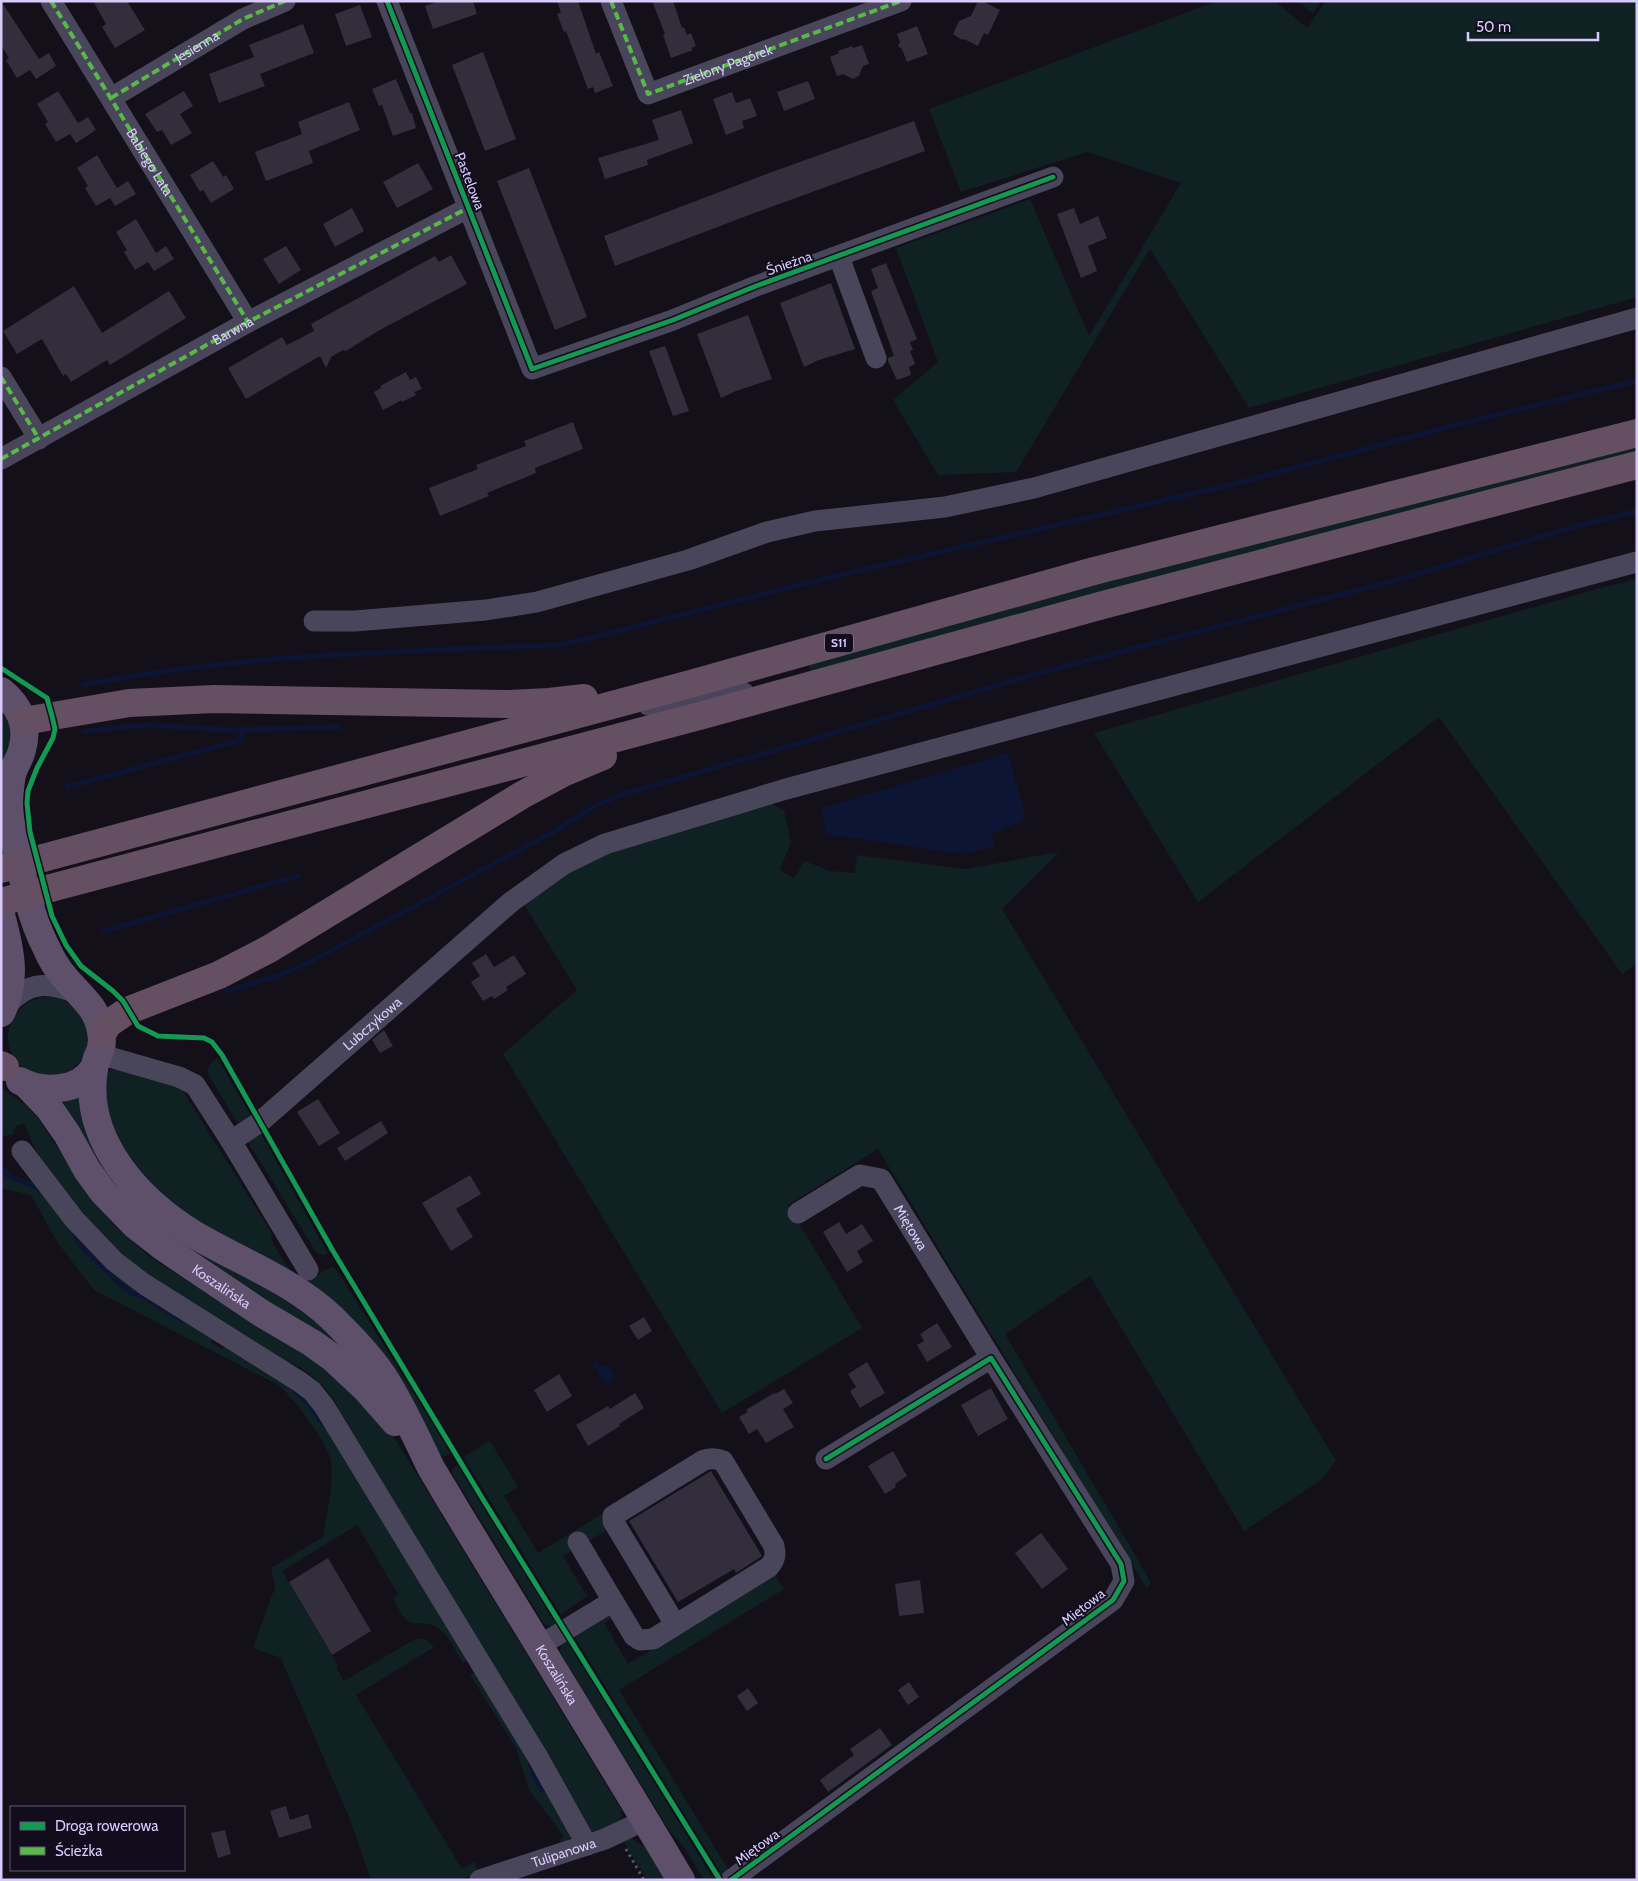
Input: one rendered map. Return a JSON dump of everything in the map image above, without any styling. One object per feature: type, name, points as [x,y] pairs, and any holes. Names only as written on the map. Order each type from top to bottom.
[{"type":"highway","name":"S11","points":[[1,902],[588,745],[797,655],[1094,571],[1637,433]]},
{"type":"highway","name":"S11","points":[[1,869],[581,713],[819,684],[1103,605],[1637,464]]},
{"type":"highway","points":[[24,721],[130,702],[214,699],[506,704],[696,700]]},
{"type":"highway","points":[[98,1052],[108,1024],[127,1011],[219,975],[269,950],[522,795],[696,700]]},
{"type":"main road","points":[[1,692],[12,701],[24,721],[24,742],[8,774],[8,803],[10,818],[37,925],[45,946],[57,968],[93,1010],[99,1020],[98,1052],[85,1078],[67,1086],[45,1088],[27,1085]]},
{"type":"main road","points":[[1,915],[11,958],[10,987],[3,1010]]},
{"type":"main road","name":"Koszalińska","points":[[98,1052],[91,1083],[94,1111],[100,1132],[119,1167],[142,1194],[186,1228],[290,1286],[324,1311],[344,1330],[384,1376],[433,1471],[681,1880]]},
{"type":"main road","name":"Koszalińska","points":[[3,1064],[49,1108],[87,1170],[103,1192],[135,1225],[170,1252],[261,1313],[312,1343],[349,1372],[391,1416],[433,1471]]},
{"type":"street","name":"Babiego Lata","points":[[51,1],[248,322]]},
{"type":"street","name":"Jesienna","points":[[111,98],[243,19],[286,1]]},
{"type":"street","name":"Pastelowa","points":[[387,1],[532,370]]},
{"type":"street","name":"Zielony Pagórek","points":[[611,1],[648,94],[901,1]]},
{"type":"street","name":"Śnieżna","points":[[532,370],[673,320],[756,286],[1052,177]]},
{"type":"street","name":"Barwna","points":[[1,459],[248,322],[468,208]]},
{"type":"street","points":[[839,257],[876,358]]},
{"type":"street","points":[[314,621],[356,621],[486,610],[537,602],[688,560],[767,532],[815,521],[945,507],[1034,488],[1637,318]]},
{"type":"street","points":[[1,377],[10,409],[39,438]]},
{"type":"street","name":"Lubczykowa","points":[[231,1141],[260,1122],[511,902],[564,864],[605,844],[796,786],[1637,562]]},
{"type":"street","points":[[3,1010],[20,992],[36,986],[50,985],[80,994]]},
{"type":"street","points":[[98,1052],[179,1077],[195,1085],[231,1141],[308,1270]]},
{"type":"street","points":[[22,1151],[74,1220],[114,1261],[144,1284],[312,1391],[324,1406],[539,1759],[587,1845]]},
{"type":"street","name":"Miętowa","points":[[731,1880],[1113,1600],[1124,1581],[1121,1564],[990,1358],[881,1179],[860,1175],[798,1213]]},
{"type":"street","points":[[826,1459],[990,1358]]},
{"type":"street","points":[[578,1542],[634,1636],[640,1640],[653,1639],[769,1567],[774,1561],[776,1554],[774,1546],[723,1460],[718,1458],[704,1460],[613,1516],[613,1521],[675,1624]]},
{"type":"street","points":[[539,1646],[613,1601]]},
{"type":"street","name":"Tulipanowa","points":[[490,1878],[587,1845],[645,1820]]},
{"type":"path","points":[[616,1834],[644,1880]]},
{"type":"shaded area","points":[[1217,1],[1275,1],[1307,28],[1326,1],[1637,1],[1637,297],[1249,408],[1150,249],[1016,472],[938,475],[893,400],[938,362],[896,248],[1030,199],[1089,336],[1181,183],[1087,152],[961,192],[929,109]]},
{"type":"shaded area","points":[[1297,1],[1321,1],[1313,13]]},
{"type":"shaded area","points":[[1637,443],[1637,454],[811,673],[808,663],[1096,584]]},
{"type":"shaded area","points":[[1637,579],[1637,963],[1622,974],[1439,717],[1198,902],[1094,733],[1604,587]]},
{"type":"shaded area","points":[[1,707],[10,728],[11,742],[6,756],[1,763]]},
{"type":"shaded area","points":[[773,804],[784,811],[791,842],[780,870],[794,878],[805,861],[830,871],[855,873],[857,855],[966,869],[1059,852],[1002,909],[1336,1461],[1321,1480],[1244,1531],[1090,1276],[1005,1334],[1151,1582],[1147,1589],[878,1149],[788,1205],[862,1328],[722,1413],[503,1054],[577,990],[522,901],[565,873],[607,854]]},
{"type":"shaded area","points":[[48,997],[63,1000],[76,1009],[85,1022],[88,1037],[85,1052],[76,1065],[63,1074],[48,1077],[33,1074],[20,1065],[11,1052],[8,1037],[11,1022],[20,1009],[33,1000]]},
{"type":"shaded area","points":[[217,1058],[254,1121],[238,1124],[209,1076],[207,1071],[211,1063]]},
{"type":"shaded area","points":[[118,1069],[178,1087],[183,1091],[272,1234],[271,1239],[282,1259],[294,1273],[302,1276],[320,1273],[332,1266],[336,1269],[451,1453],[446,1456],[440,1455],[397,1384],[213,1234],[148,1184],[110,1131],[104,1076],[110,1070]]},
{"type":"shaded area","points":[[1,1087],[24,1104],[37,1117],[91,1199],[117,1228],[149,1256],[300,1349],[376,1410],[621,1809],[622,1816],[620,1820],[597,1832],[590,1831],[342,1422],[340,1412],[329,1393],[304,1370],[139,1272],[92,1229],[39,1157],[24,1124],[17,1125],[12,1135],[1,1136]]},
{"type":"shaded area","points":[[79,1097],[92,1141],[290,1294],[377,1379],[163,1235],[112,1187],[60,1103]]},
{"type":"shaded area","points":[[259,1130],[328,1254],[322,1255],[316,1252],[248,1142]]},
{"type":"shaded area","points":[[1,1166],[13,1175],[35,1183],[214,1336],[211,1342],[222,1349],[227,1344],[311,1402],[470,1658],[463,1663],[449,1640],[438,1628],[410,1622],[403,1616],[393,1598],[398,1594],[357,1525],[282,1571],[338,1666],[336,1667],[344,1681],[415,1639],[425,1639],[434,1647],[356,1695],[462,1869],[476,1861],[476,1874],[458,1880],[371,1880],[350,1820],[281,1658],[253,1648],[275,1587],[271,1568],[323,1537],[331,1491],[332,1472],[329,1455],[318,1434],[280,1386],[94,1290],[58,1243],[31,1195],[1,1188]]},
{"type":"shaded area","points":[[490,1441],[518,1487],[504,1496],[538,1553],[701,1454],[609,1529],[563,1556],[587,1596],[561,1615],[463,1457]]},
{"type":"shaded area","points":[[458,1465],[557,1625],[550,1626],[544,1624],[453,1475],[452,1469]]},
{"type":"shaded area","points":[[775,1575],[784,1589],[619,1690],[729,1871],[722,1875],[573,1634],[607,1614],[614,1617],[604,1623],[628,1664]]},
{"type":"shaded area","points":[[566,1639],[714,1880],[704,1880],[683,1846],[669,1830],[560,1652],[561,1645]]},
{"type":"shaded area","points":[[478,1671],[571,1835],[569,1840],[559,1845],[563,1835],[529,1790],[516,1748],[470,1675]]},
{"type":"shaded area","points":[[631,1838],[646,1848],[665,1880],[647,1880],[623,1840]]},
{"type":"water","points":[[1008,753],[1026,819],[992,834],[994,846],[962,854],[826,834],[821,808]]},
{"type":"water","points":[[597,1361],[601,1366],[606,1366],[613,1371],[613,1378],[609,1383],[602,1381],[597,1369],[593,1368],[593,1362]]},
{"type":"building","points":[[1,1],[39,59],[49,53],[56,66],[36,79],[30,70],[17,78],[6,60],[9,58],[1,45]]},
{"type":"building","points":[[93,1],[127,1],[145,30],[115,48],[102,27],[106,24]]},
{"type":"building","points":[[439,1],[473,1],[477,14],[433,29],[425,6]]},
{"type":"building","points":[[557,1],[578,1],[596,54],[599,52],[613,86],[595,93],[593,87],[588,89],[566,31],[564,32],[557,14],[561,12]]},
{"type":"building","points":[[652,1],[673,1],[682,28],[684,27],[687,35],[691,33],[696,46],[691,48],[693,50],[671,58],[663,35],[665,34]]},
{"type":"building","points":[[978,1],[982,1],[1000,10],[988,35],[984,33],[978,46],[964,39],[962,40],[953,34],[959,21],[971,16]]},
{"type":"building","points":[[360,5],[372,37],[346,46],[335,14]]},
{"type":"building","points":[[303,24],[314,53],[260,74],[265,86],[219,103],[209,74],[254,57],[249,45]]},
{"type":"building","points":[[917,26],[928,54],[907,62],[902,49],[898,46],[900,42],[897,34]]},
{"type":"building","points":[[862,45],[869,64],[863,66],[859,76],[853,79],[843,74],[837,76],[830,57],[839,53],[838,51]]},
{"type":"building","points":[[483,52],[516,139],[485,151],[452,65]]},
{"type":"building","points":[[396,79],[410,113],[412,113],[416,128],[393,136],[382,105],[379,106],[372,89]]},
{"type":"building","points":[[808,81],[815,99],[784,111],[777,92]]},
{"type":"building","points":[[58,91],[78,123],[88,117],[96,130],[76,143],[70,134],[56,142],[45,124],[48,122],[37,104]]},
{"type":"building","points":[[184,91],[193,106],[180,114],[192,133],[171,145],[162,130],[157,132],[145,114]]},
{"type":"building","points":[[732,92],[736,103],[750,98],[757,116],[742,121],[744,128],[726,135],[713,99]]},
{"type":"building","points":[[349,102],[360,130],[309,151],[313,163],[266,181],[255,152],[302,134],[298,122]]},
{"type":"building","points":[[681,110],[693,143],[647,160],[648,165],[605,179],[598,158],[659,140],[652,120]]},
{"type":"building","points":[[914,121],[925,151],[615,266],[604,236],[769,173]]},
{"type":"building","points":[[97,155],[117,188],[128,181],[136,194],[115,206],[110,198],[96,206],[85,188],[88,186],[77,168]]},
{"type":"building","points":[[213,161],[223,177],[226,175],[234,189],[211,203],[203,190],[200,192],[190,175]]},
{"type":"building","points":[[418,163],[433,189],[397,208],[383,182]]},
{"type":"building","points":[[529,168],[587,317],[555,330],[497,181]]},
{"type":"building","points":[[352,208],[364,231],[335,247],[323,224]]},
{"type":"building","points":[[1074,208],[1080,224],[1098,216],[1107,238],[1088,246],[1097,271],[1081,278],[1057,214]]},
{"type":"building","points":[[136,219],[156,253],[166,246],[174,259],[154,271],[148,262],[135,270],[124,252],[127,250],[116,232]]},
{"type":"building","points":[[286,246],[301,270],[279,284],[263,259]]},
{"type":"building","points":[[451,255],[467,284],[378,331],[346,351],[343,350],[331,357],[326,368],[320,356],[246,399],[228,368],[282,337],[287,345],[314,331],[311,324],[435,256],[439,262]]},
{"type":"building","points":[[886,263],[917,339],[910,342],[913,350],[910,351],[915,364],[909,367],[911,375],[897,380],[888,361],[888,358],[894,356],[871,291],[878,288],[871,269]]},
{"type":"building","points":[[831,283],[855,349],[819,360],[804,367],[780,303]]},
{"type":"building","points":[[74,286],[102,333],[169,291],[186,318],[110,365],[107,360],[71,382],[66,374],[63,376],[42,339],[17,354],[3,331]]},
{"type":"building","points":[[748,315],[772,379],[721,398],[697,334]]},
{"type":"building","points":[[665,346],[689,411],[673,416],[649,351]]},
{"type":"building","points":[[406,372],[410,380],[416,377],[422,389],[414,392],[416,395],[383,410],[374,392],[381,388],[380,386]]},
{"type":"building","points":[[573,422],[583,449],[535,468],[536,473],[487,493],[489,496],[440,516],[429,488],[478,469],[476,465],[526,446],[524,441]]},
{"type":"building","points":[[486,954],[494,967],[514,955],[526,974],[506,987],[508,990],[494,999],[492,996],[483,1001],[471,982],[480,976],[472,963]]},
{"type":"building","points":[[384,1030],[393,1046],[380,1053],[372,1040]]},
{"type":"building","points":[[318,1099],[340,1133],[319,1146],[297,1112]]},
{"type":"building","points":[[381,1121],[388,1133],[345,1161],[337,1148]]},
{"type":"building","points":[[470,1175],[481,1194],[456,1209],[473,1237],[451,1251],[422,1203]]},
{"type":"building","points":[[839,1222],[846,1234],[862,1224],[873,1241],[857,1251],[863,1262],[847,1272],[823,1232]]},
{"type":"building","points":[[644,1317],[652,1331],[638,1340],[629,1326]]},
{"type":"building","points":[[937,1323],[952,1347],[927,1362],[917,1345],[924,1341],[920,1334]]},
{"type":"building","points":[[867,1362],[885,1393],[860,1408],[850,1391],[856,1387],[848,1374]]},
{"type":"building","points":[[559,1374],[572,1396],[547,1412],[534,1390]]},
{"type":"building","points":[[991,1388],[1008,1419],[978,1436],[961,1405]]},
{"type":"building","points":[[784,1389],[793,1403],[783,1409],[794,1427],[766,1443],[757,1429],[749,1434],[739,1417],[748,1412],[746,1410]]},
{"type":"building","points":[[635,1393],[644,1408],[588,1446],[576,1425],[608,1406],[610,1409]]},
{"type":"building","points":[[893,1451],[907,1476],[895,1484],[896,1487],[885,1494],[868,1466]]},
{"type":"building","points":[[711,1471],[762,1556],[736,1573],[734,1569],[678,1602],[629,1521]]},
{"type":"building","points":[[1041,1533],[1068,1569],[1042,1589],[1015,1553]]},
{"type":"building","points":[[328,1558],[371,1631],[332,1655],[289,1582]]},
{"type":"building","points":[[920,1580],[924,1613],[899,1616],[895,1584]]},
{"type":"building","points":[[909,1682],[919,1697],[908,1705],[898,1690]]},
{"type":"building","points":[[748,1688],[758,1703],[747,1711],[737,1696]]},
{"type":"building","points":[[880,1728],[892,1745],[828,1792],[820,1780],[854,1755],[850,1749]]},
{"type":"building","points":[[286,1806],[290,1820],[308,1814],[312,1828],[279,1838],[270,1811]]},
{"type":"building","points":[[225,1830],[231,1854],[218,1858],[211,1833]]},
{"type":"waterway","points":[[83,685],[201,667],[319,656],[557,645],[806,583],[1234,484],[1467,422],[1637,381]]},
{"type":"waterway","points":[[227,991],[277,976],[306,964],[555,831],[597,805],[621,795],[1043,672],[1401,579],[1573,527],[1637,511]]},
{"type":"waterway","points":[[85,731],[147,725],[231,730],[340,727]]},
{"type":"waterway","points":[[67,787],[241,740],[241,729]]},
{"type":"waterway","points":[[104,931],[298,876]]},
{"type":"waterway","points":[[1,1169],[5,1174],[41,1191]]},
{"type":"waterway","points":[[74,1233],[82,1247],[131,1293],[141,1295],[182,1320]]},
{"type":"waterway","points":[[295,1391],[306,1401],[323,1424]]},
{"type":"waterway","points":[[530,1761],[533,1774],[542,1790]]},
{"type":"marked path","points":[[51,1],[248,322]]},
{"type":"marked path","points":[[111,98],[243,19],[285,1]]},
{"type":"marked path","points":[[611,1],[648,94],[901,1]]},
{"type":"marked path","points":[[1,459],[248,322],[468,208]]},
{"type":"marked path","points":[[1,377],[39,439]]},
{"type":"cycle path","points":[[387,1],[532,369],[673,320],[756,286],[1053,177]]},
{"type":"cycle path","points":[[1,668],[47,698],[52,716],[55,729],[53,738],[37,768],[28,791],[27,803],[30,832],[52,916],[66,945],[81,966],[123,1001],[138,1026],[158,1036],[204,1038],[212,1042],[222,1055],[333,1251],[484,1501],[720,1880]]},
{"type":"cycle path","points":[[731,1880],[1113,1600],[1124,1581],[1121,1564],[991,1358],[826,1459]]}]
